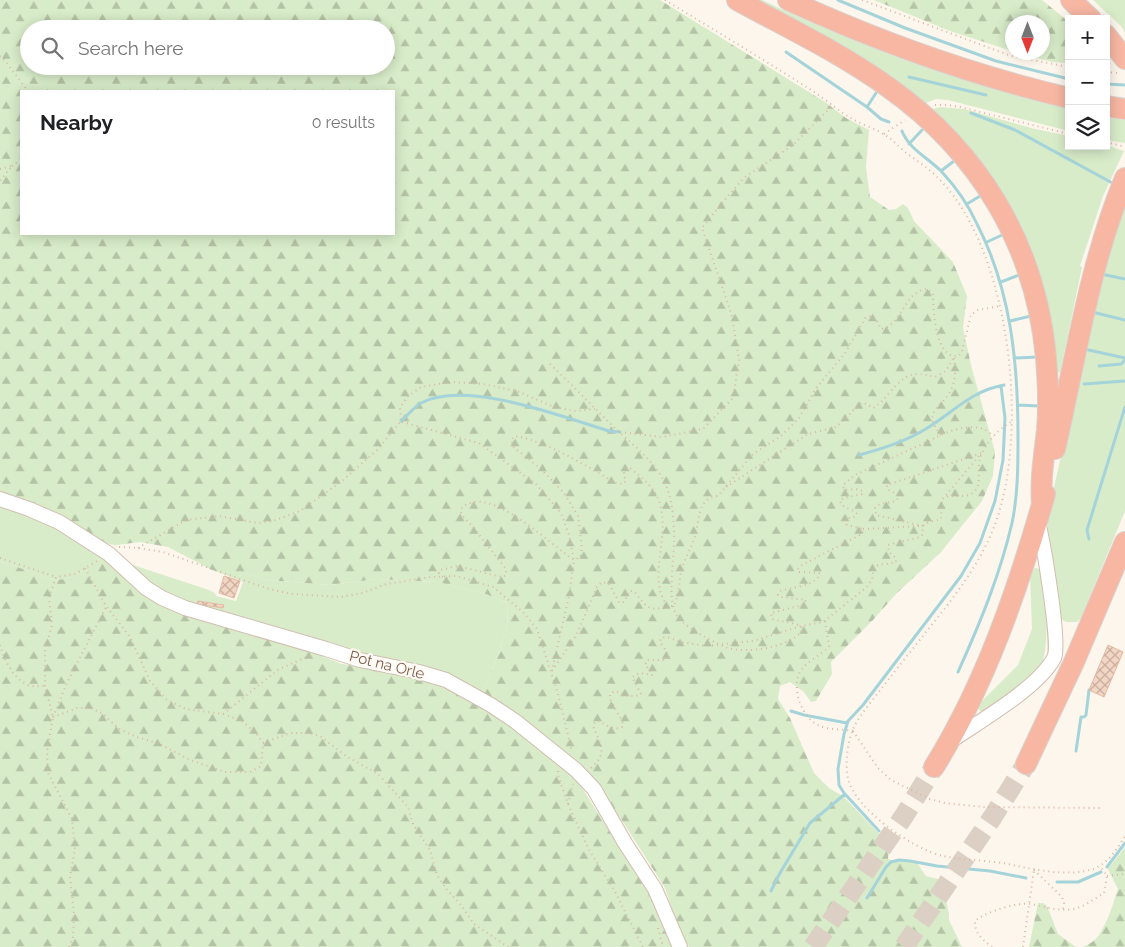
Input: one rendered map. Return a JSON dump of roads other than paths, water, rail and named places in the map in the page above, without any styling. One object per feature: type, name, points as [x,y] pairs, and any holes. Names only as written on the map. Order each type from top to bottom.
[{"type":"highway","points":[[737,0],[856,66],[909,102],[949,138],[983,180],[998,204],[1011,227],[1031,276],[1044,336],[1048,407],[1040,514]]},
{"type":"highway","points":[[788,0],[918,54],[994,79],[1065,97]]},
{"type":"highway","points":[[1071,0],[1087,15]]},
{"type":"highway","points":[[1110,40],[1125,59]]},
{"type":"highway","points":[[1110,107],[1125,109]]},
{"type":"highway","points":[[934,767],[950,741],[996,643],[1015,592],[1040,514],[1096,261],[1125,178]]},
{"type":"highway","points":[[1026,764],[1064,659],[1125,542]]},
{"type":"street","name":"Pot na Orle","points":[[0,500],[29,509],[58,522],[109,554],[146,588],[162,598],[185,608],[360,660],[446,680],[491,704],[516,721],[579,773],[594,789],[655,889],[680,947]]},
{"type":"street","points":[[950,741],[1064,659],[1055,626],[1040,514]]},
{"type":"waterway","points":[[838,0],[905,28],[996,61],[1065,78]]},
{"type":"waterway","points":[[786,52],[867,107],[881,119],[889,122]]},
{"type":"waterway","points":[[909,77],[986,95]]},
{"type":"waterway","points":[[1110,84],[1125,85]]},
{"type":"waterway","points":[[867,107],[876,93]]},
{"type":"waterway","points":[[971,113],[1015,130],[1116,185]]},
{"type":"waterway","points":[[909,144],[922,130]]},
{"type":"waterway","points":[[902,131],[909,143],[952,183],[966,203],[989,249],[998,275],[1005,301],[1014,354],[1018,409],[1017,480],[1014,512],[995,580],[982,617],[958,672]]},
{"type":"waterway","points":[[941,171],[954,161]]},
{"type":"waterway","points":[[967,204],[980,196]]},
{"type":"waterway","points":[[987,242],[1002,235]]},
{"type":"waterway","points":[[1101,274],[1125,279]]},
{"type":"waterway","points":[[1001,282],[1019,275]]},
{"type":"waterway","points":[[1092,312],[1125,320]]},
{"type":"waterway","points":[[1010,321],[1031,316]]},
{"type":"waterway","points":[[1084,349],[1125,358]]},
{"type":"waterway","points":[[1014,358],[1038,357]]},
{"type":"waterway","points":[[1099,366],[1121,364],[1125,360]]},
{"type":"waterway","points":[[1084,384],[1125,381]]},
{"type":"waterway","points":[[859,455],[909,438],[924,430],[971,397],[1004,385]]},
{"type":"waterway","points":[[879,831],[839,785],[838,769],[844,734],[848,721],[863,705],[961,576],[980,543],[995,501],[1003,460],[1005,418],[1001,386]]},
{"type":"waterway","points":[[401,421],[421,403],[440,397],[463,395],[514,403],[609,431],[620,432]]},
{"type":"waterway","points":[[1018,405],[1039,406]]},
{"type":"waterway","points":[[1089,539],[1087,530],[1125,407]]},
{"type":"waterway","points":[[1076,751],[1081,717],[1086,715],[1089,690]]},
{"type":"waterway","points":[[791,711],[847,723]]},
{"type":"waterway","points":[[771,891],[810,823],[845,794]]},
{"type":"waterway","points":[[1107,867],[1125,843]]},
{"type":"waterway","points":[[867,898],[886,867],[891,862],[899,860],[990,871],[1026,878]]},
{"type":"waterway","points":[[1057,882],[1078,882],[1101,872]]},
{"type":"tunnel","points":[[904,947],[992,818],[1026,764]]},
{"type":"tunnel","points":[[813,947],[904,816],[934,767]]}]
